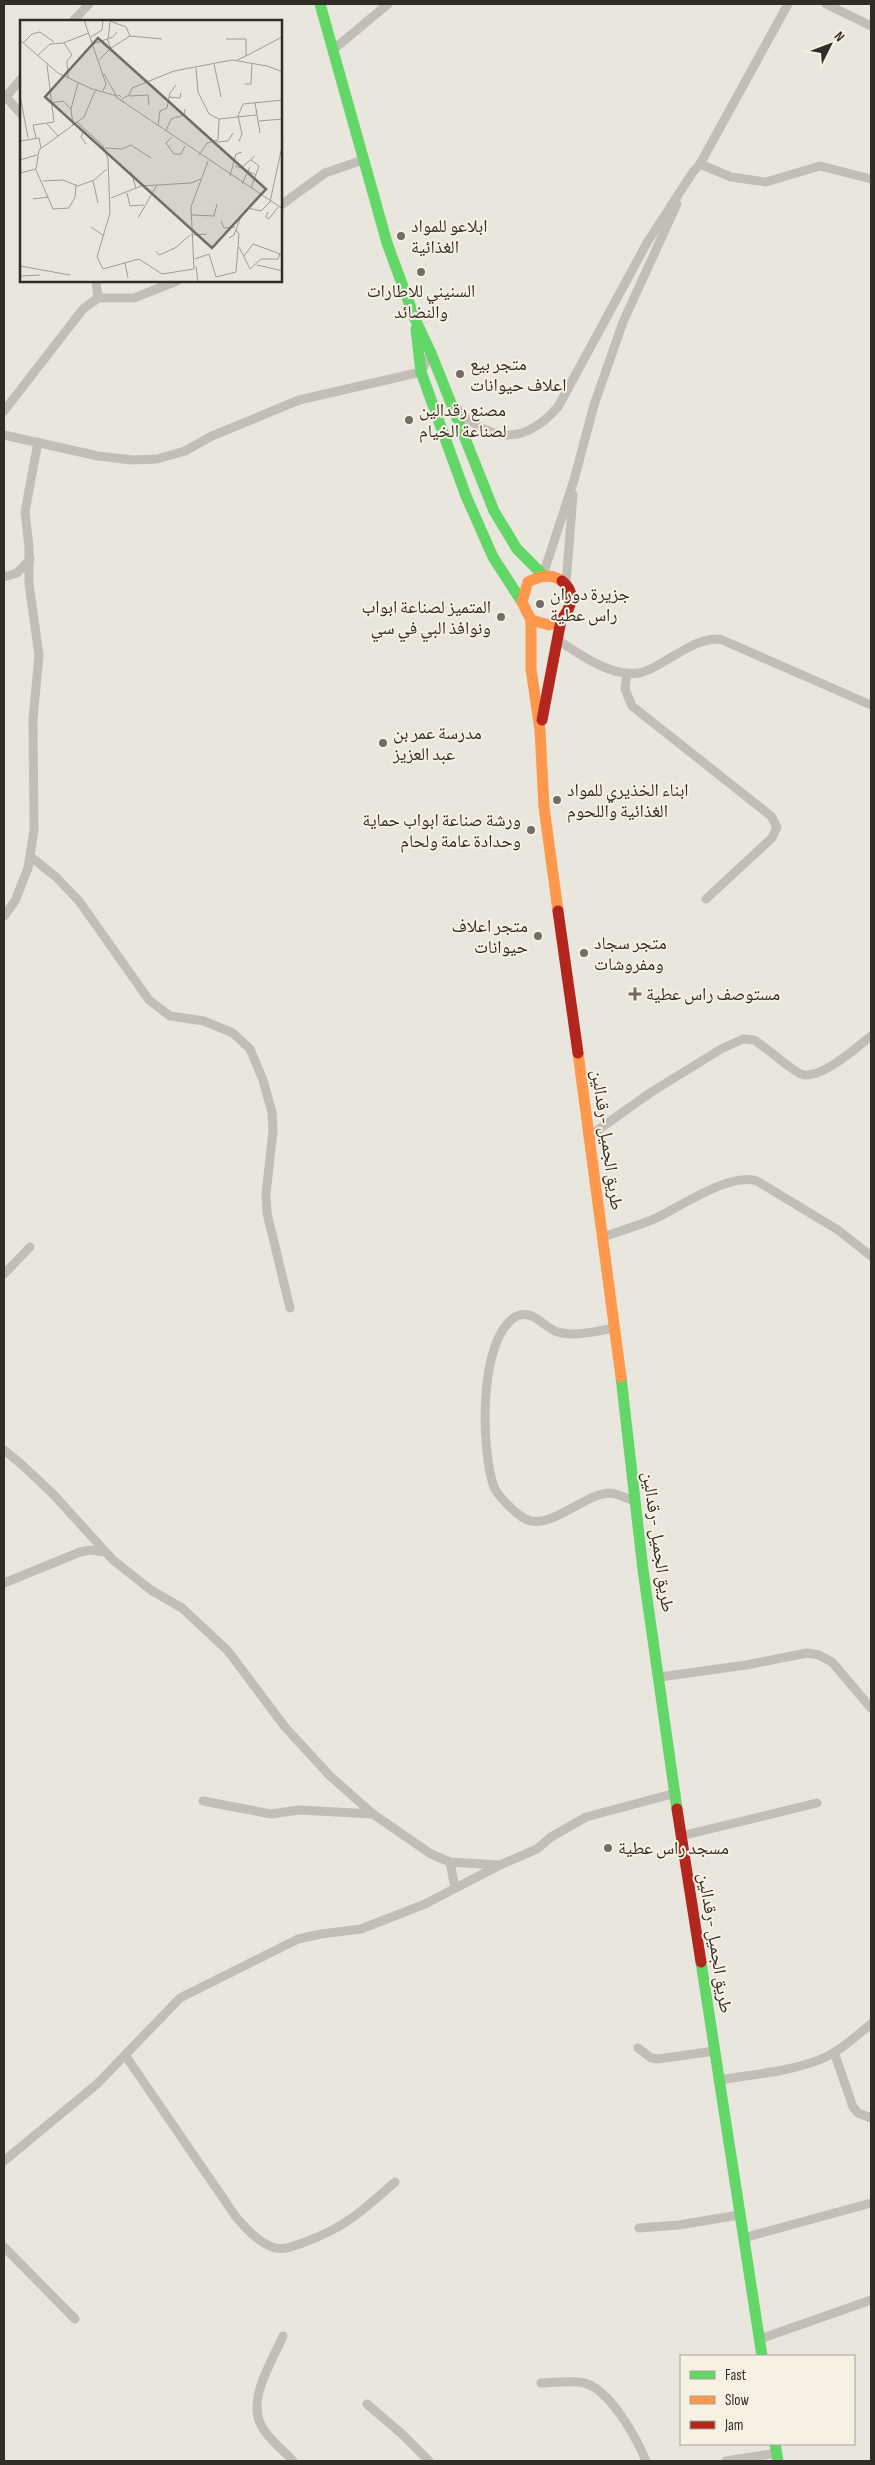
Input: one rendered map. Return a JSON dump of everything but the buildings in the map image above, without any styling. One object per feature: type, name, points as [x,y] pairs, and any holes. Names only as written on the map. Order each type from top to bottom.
[{"type":"main road","points":[[320,4],[388,243],[415,319],[431,353],[494,511],[517,549],[543,575]]},
{"type":"main road","points":[[415,319],[421,372],[466,496],[493,557],[522,602],[531,620],[531,669],[540,730]]},
{"type":"main road","points":[[522,602],[528,582],[543,575],[556,576],[566,584],[572,596],[570,610],[561,620],[549,625],[531,620]]},
{"type":"main road","points":[[540,730],[561,620]]},
{"type":"main road","name":"طريق الجميل -رقدالين","points":[[540,730],[544,807],[615,1328],[634,1502],[681,1836],[762,2355]]},
{"type":"street","points":[[74,20],[89,4]]},
{"type":"street","points":[[334,49],[388,4]]},
{"type":"street","points":[[436,367],[462,416],[491,433],[522,434],[544,422],[558,407],[648,240],[692,172],[700,164],[788,4]]},
{"type":"street","points":[[826,4],[871,26]]},
{"type":"street","points":[[20,81],[5,98],[20,113]]},
{"type":"street","points":[[282,204],[325,173],[363,160]]},
{"type":"street","points":[[700,164],[709,170],[731,177],[766,182],[820,166],[871,179]]},
{"type":"street","points":[[543,575],[574,480],[594,404],[623,322],[692,172]]},
{"type":"street","points":[[96,282],[98,298]]},
{"type":"street","points":[[4,411],[83,309],[98,298],[134,298],[174,282]]},
{"type":"street","points":[[4,435],[107,457],[132,460],[157,458],[185,451],[212,436],[298,400],[421,372],[431,353]]},
{"type":"street","points":[[4,916],[15,901],[28,868],[34,830],[33,719],[39,655],[29,584],[30,559],[25,512],[38,442]]},
{"type":"street","points":[[566,584],[574,480]]},
{"type":"street","points":[[4,577],[17,573],[30,559]]},
{"type":"street","points":[[558,640],[590,660],[627,673],[648,670],[707,639],[720,639],[871,705]]},
{"type":"street","points":[[627,673],[625,689],[632,706],[770,816],[777,827],[772,838],[706,899]]},
{"type":"street","points":[[30,856],[56,877],[79,901],[149,1000],[170,1016],[204,1021],[233,1033],[250,1049],[263,1080],[272,1112],[266,1194],[267,1213],[290,1308]]},
{"type":"street","points":[[588,1137],[650,1093],[733,1042],[754,1040],[801,1074],[812,1075],[836,1063],[871,1036]]},
{"type":"street","points":[[602,1237],[653,1219],[732,1182],[749,1178],[838,1230],[871,1256]]},
{"type":"street","points":[[4,1274],[30,1247]]},
{"type":"street","points":[[615,1328],[568,1335],[554,1330],[534,1316],[523,1314],[514,1318],[505,1328],[491,1356],[485,1385],[488,1466],[495,1489],[522,1518],[536,1522],[552,1519],[592,1497],[611,1493],[634,1502]]},
{"type":"street","points":[[4,1450],[53,1494],[105,1552],[132,1576],[182,1608],[228,1651],[285,1727],[330,1776],[373,1814],[412,1843],[450,1862],[500,1865]]},
{"type":"street","points":[[4,1583],[80,1552],[90,1550],[105,1552]]},
{"type":"street","points":[[660,1677],[746,1666],[806,1653],[819,1655],[832,1662],[871,1708]]},
{"type":"street","points":[[4,2161],[97,2084],[180,1998],[191,1991],[298,1939],[361,1929],[425,1904],[500,1865],[537,1849],[551,1837],[586,1817],[609,1809],[676,1793]]},
{"type":"street","points":[[203,1801],[270,1814],[299,1810],[373,1814]]},
{"type":"street","points":[[681,1836],[817,1803]]},
{"type":"street","points":[[450,1862],[455,1888]]},
{"type":"street","points":[[718,2080],[794,2068],[834,2052],[871,2024]]},
{"type":"street","points":[[638,2048],[651,2058],[658,2059],[714,2051]]},
{"type":"street","points":[[834,2052],[853,2107],[858,2113],[871,2118]]},
{"type":"street","points":[[125,2055],[236,2217],[251,2233],[273,2247],[288,2248],[333,2232],[360,2213],[395,2182]]},
{"type":"street","points":[[743,2238],[871,2203]]},
{"type":"street","points":[[639,2228],[679,2225],[739,2215]]},
{"type":"street","points":[[4,2247],[75,2319]]},
{"type":"street","points":[[760,2340],[871,2300]]},
{"type":"street","points":[[283,2336],[258,2392],[257,2415],[263,2429],[293,2461]]},
{"type":"street","points":[[541,2383],[584,2383],[593,2386],[625,2421],[636,2438],[646,2461]]},
{"type":"street","points":[[367,2404],[403,2435],[429,2461]]},
{"type":"street","points":[[726,2461],[777,2453]]},
{"type":"traffic: fast","points":[[320,4],[387,243],[415,319],[431,353],[494,511],[517,549],[543,575]]},
{"type":"traffic: fast","points":[[416,329],[421,372],[466,496],[493,557],[522,602]]},
{"type":"traffic: fast","points":[[621,1377],[643,1570],[677,1809]]},
{"type":"traffic: fast","points":[[701,1962],[762,2355]]},
{"type":"traffic: fast","points":[[775,2445],[778,2461]]},
{"type":"traffic: slow","points":[[561,620],[549,625],[531,620],[522,602],[528,582],[545,576],[558,578],[562,581]]},
{"type":"traffic: slow","points":[[531,620],[531,669],[540,730],[544,807],[558,911]]},
{"type":"traffic: slow","points":[[578,1053],[621,1377]]},
{"type":"traffic: jam","points":[[542,720],[561,620],[570,606],[571,600],[570,590],[562,581]]},
{"type":"traffic: jam","points":[[558,911],[578,1053]]},
{"type":"traffic: jam","points":[[677,1809],[701,1962]]},
{"type":"place","name":"ابلاعو للمواد الغذائية","points":[[401,236]]},
{"type":"place","name":"السنيني للاطارات والنضائد","points":[[421,272]]},
{"type":"place","name":"متجر بيع اعلاف حيوانات","points":[[460,374]]},
{"type":"place","name":"مصنع رقدالين لصناعة الخيام","points":[[409,420]]},
{"type":"place","name":"جزيرة دوران راس عطية","points":[[540,604]]},
{"type":"place","name":"المتميز لصناعة ابواب ونوافذ البي في سي","points":[[501,617]]},
{"type":"place","name":"مدرسة عمر بن عبد العزيز","points":[[383,743]]},
{"type":"place","name":"ابناء الخذيري للمواد الغذائية واللحوم","points":[[557,800]]},
{"type":"place","name":"ورشة صناعة ابواب حماية وحدادة عامة ولحام","points":[[531,830]]},
{"type":"place","name":"متجر اعلاف حيوانات","points":[[538,936]]},
{"type":"place","name":"متجر سجاد ومفروشات","points":[[584,953]]},
{"type":"place","name":"مستوصف راس عطية","points":[[635,994]]},
{"type":"place","name":"مسجد راس عطية","points":[[608,1848]]}]
